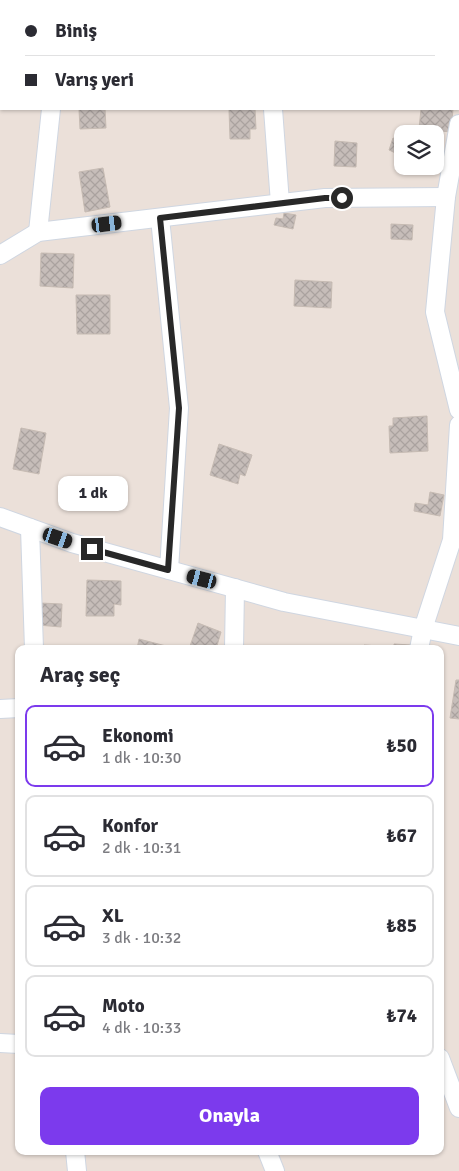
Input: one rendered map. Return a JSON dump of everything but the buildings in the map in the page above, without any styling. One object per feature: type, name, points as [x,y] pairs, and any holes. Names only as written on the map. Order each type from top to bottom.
[{"type":"street","points":[[38,232],[51,110]]},
{"type":"street","points":[[273,110],[280,203]]},
{"type":"street","points":[[459,124],[446,197],[435,312],[459,410]]},
{"type":"street","points":[[0,255],[38,232],[325,198],[446,197]]},
{"type":"street","points":[[160,218],[179,408],[168,570]]},
{"type":"street","points":[[420,645],[423,629],[452,540],[459,425]]},
{"type":"street","points":[[0,517],[72,543],[284,602],[459,636]]},
{"type":"street","points":[[30,528],[34,645]]},
{"type":"street","points":[[234,645],[235,588]]},
{"type":"street","points":[[0,710],[15,708]]},
{"type":"street","points":[[0,1043],[15,1044]]},
{"type":"street","points":[[444,1069],[459,1108]]},
{"type":"street","points":[[75,1155],[77,1171]]},
{"type":"street","points":[[269,1155],[275,1171]]},
{"type":"route","points":[[92,549],[168,570],[179,408],[160,218],[325,198],[342,198]]}]
